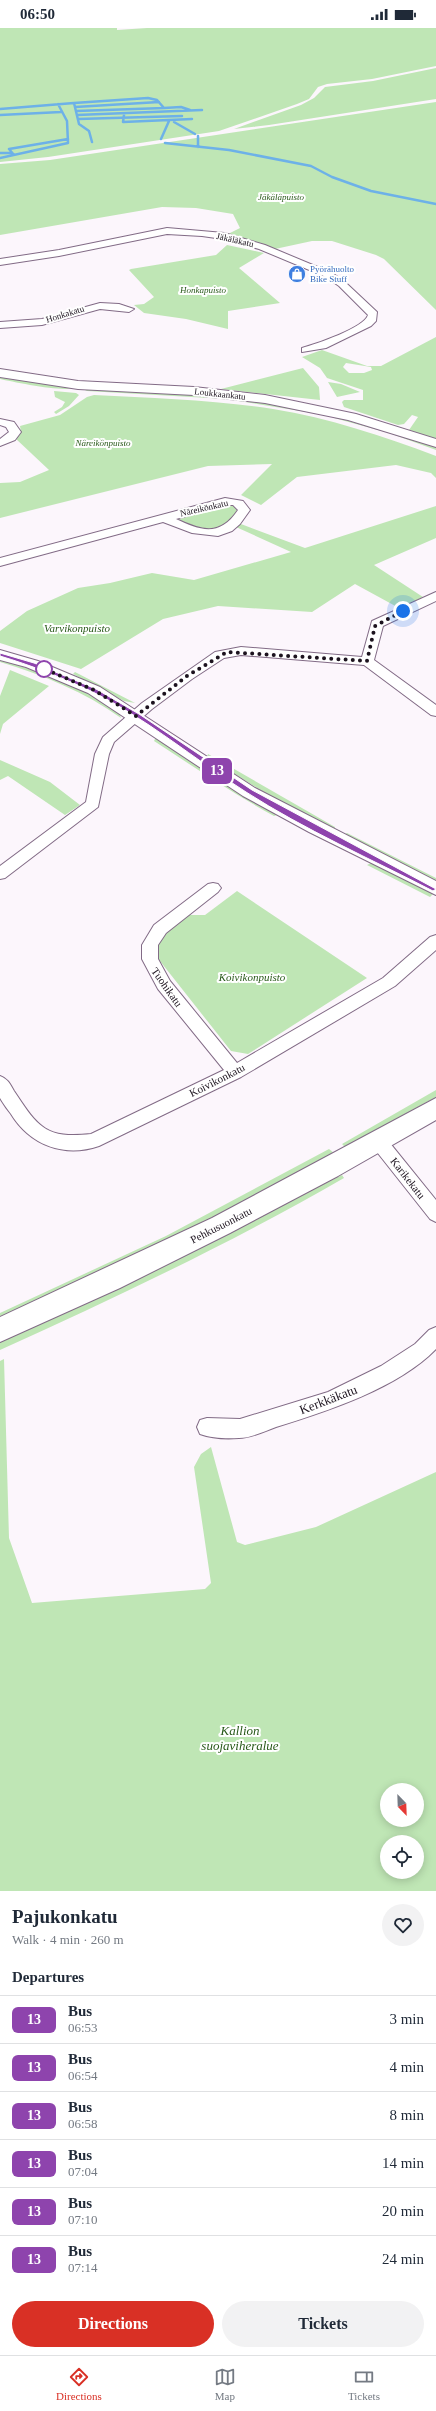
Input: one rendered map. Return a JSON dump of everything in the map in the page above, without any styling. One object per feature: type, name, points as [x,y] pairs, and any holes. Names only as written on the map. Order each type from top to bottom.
[{"type":"main road","name":"Pehkusuonkatu","points":[[0,1330],[182,1246],[379,1142],[436,1108]]},
{"type":"street","name":"Jäkäläkatu","points":[[0,262],[53,254],[171,230],[224,236],[255,244],[329,275],[342,284],[373,314],[368,324],[322,346],[306,350]]},
{"type":"street","name":"Honkakatu","points":[[0,325],[42,321],[100,305],[115,305],[129,309]]},
{"type":"street","name":"Loukkaankatu","points":[[0,373],[74,385],[194,391],[265,400],[351,417],[436,443]]},
{"type":"street","points":[[0,422],[10,424],[15,432],[11,438],[0,442]]},
{"type":"street","name":"Näreikönkatu","points":[[0,562],[164,518],[225,502],[235,502],[242,506],[244,510],[228,527],[208,534],[196,532],[164,518]]},
{"type":"street","points":[[367,661],[377,624],[436,596]]},
{"type":"street","points":[[0,874],[93,804],[105,745],[136,716],[187,676],[227,652],[367,661],[436,712]]},
{"type":"street","points":[[0,655],[64,676],[94,690],[136,716],[249,792],[315,828],[436,889]]},
{"type":"street","name":"Tuohikatu","points":[[213,888],[160,930],[150,945],[150,959],[153,968],[164,985],[235,1072]]},
{"type":"street","name":"Koivikonkatu","points":[[0,1083],[29,1127],[37,1135],[61,1142],[81,1143],[109,1134],[235,1072],[388,982],[436,942]]},
{"type":"street","name":"Karikekatu","points":[[379,1142],[436,1214]]},
{"type":"street","name":"Kerkkäkatu","points":[[207,1427],[240,1429],[332,1400],[388,1372],[422,1350],[436,1336]]},
{"type":"green space","points":[[0,28],[117,28],[117,30],[147,28],[436,28],[436,66],[372,79],[327,84],[318,87],[309,99],[219,131],[48,157],[0,162]]},
{"type":"green space","points":[[436,68],[436,99],[234,129],[301,105],[314,98],[325,87],[373,81]]},
{"type":"green space","name":"Jäkäläpuisto","points":[[436,102],[436,310],[384,259],[376,255],[332,241],[312,241],[275,249],[228,234],[240,228],[233,214],[196,208],[162,207],[0,235],[0,164],[50,160]]},
{"type":"green space","name":"Honkapuisto","points":[[227,245],[264,253],[239,268],[280,303],[228,311],[228,329],[186,319],[144,313],[134,305],[144,304],[154,297],[129,270],[216,255]]},
{"type":"green space","points":[[436,337],[436,439],[409,430],[418,417],[412,415],[404,424],[398,425],[344,407],[342,402],[344,400],[363,400],[363,390],[327,378],[320,368],[302,357],[322,350],[367,366],[381,366]],"holes":[[[346,363],[371,367],[372,370],[364,373],[349,373],[343,367]]]},
{"type":"green space","points":[[303,368],[319,387],[320,400],[221,389]]},
{"type":"green space","points":[[0,376],[72,388],[59,389],[38,386],[0,379]]},
{"type":"green space","points":[[328,382],[341,384],[360,392],[337,397]]},
{"type":"green space","points":[[83,389],[197,394],[265,403],[325,415],[226,399],[87,391]]},
{"type":"green space","points":[[54,391],[76,393],[79,395],[69,406],[56,414],[54,412],[62,407],[65,402],[55,397]]},
{"type":"green space","name":"Näreikönpuisto","points":[[94,395],[229,403],[315,417],[396,441],[436,456],[436,478],[431,473],[396,465],[297,477],[261,505],[241,495],[272,464],[208,466],[0,518],[0,483],[20,482],[49,470],[15,438],[21,432],[20,426],[60,415],[87,397]]},
{"type":"green space","points":[[336,417],[436,447],[436,450],[389,433],[334,418]]},
{"type":"green space","points":[[229,504],[237,508],[236,513],[225,525],[211,530],[204,530],[190,526],[176,518]]},
{"type":"green space","name":"Varvikonpuisto","points":[[436,506],[436,538],[374,565],[423,597],[399,608],[355,584],[312,612],[218,606],[163,619],[81,669],[0,643],[0,631],[27,611],[78,588],[110,583],[152,573],[194,580],[291,552],[236,527],[241,524],[305,548]]},
{"type":"green space","points":[[0,660],[27,668],[87,692],[104,701],[116,710],[121,718],[78,692],[48,679],[0,662]]},
{"type":"green space","points":[[10,670],[49,686],[3,724],[0,734],[0,696]]},
{"type":"green space","points":[[75,672],[135,703],[124,701],[73,674]]},
{"type":"green space","points":[[156,737],[277,815],[274,816],[213,780],[154,741]]},
{"type":"green space","points":[[208,754],[335,827],[335,829],[280,802],[207,757]]},
{"type":"green space","points":[[0,760],[50,782],[80,805],[65,815],[8,776],[0,780]]},
{"type":"green space","points":[[347,833],[436,878],[436,882],[343,835]]},
{"type":"green space","points":[[371,863],[433,894],[430,897],[367,865]]},
{"type":"green space","name":"Koivikonpuisto","points":[[237,891],[367,978],[248,1054],[231,1051],[156,956],[160,936],[188,915],[205,915]]},
{"type":"green space","points":[[436,1090],[436,1097],[345,1147],[342,1144]]},
{"type":"green space","points":[[329,1149],[334,1153],[222,1216],[0,1321],[0,1313],[166,1236]]},
{"type":"green space","points":[[342,1175],[344,1178],[217,1247],[88,1310],[0,1350],[0,1341]]},
{"type":"green space","name":"Kallion suojaviheralue","points":[[4,1359],[9,1538],[32,1603],[205,1589],[211,1583],[194,1467],[201,1454],[211,1447],[237,1542],[245,1545],[316,1527],[436,1472],[436,1891],[0,1891],[0,1361]]},
{"type":"waterway","points":[[74,103],[148,98],[157,100],[159,102]]},
{"type":"waterway","points":[[75,107],[159,102]]},
{"type":"waterway","points":[[159,102],[164,108]]},
{"type":"waterway","points":[[58,104],[74,103]]},
{"type":"waterway","points":[[74,103],[79,124],[89,131],[92,142]]},
{"type":"waterway","points":[[0,109],[58,104]]},
{"type":"waterway","points":[[58,104],[67,121],[68,139]]},
{"type":"waterway","points":[[164,108],[181,107],[190,110]]},
{"type":"waterway","points":[[76,111],[164,108]]},
{"type":"waterway","points":[[77,115],[202,110]]},
{"type":"waterway","points":[[0,115],[61,112]]},
{"type":"waterway","points":[[124,118],[182,116]]},
{"type":"waterway","points":[[78,119],[124,118]]},
{"type":"waterway","points":[[124,118],[123,122],[192,119]]},
{"type":"waterway","points":[[161,139],[169,121]]},
{"type":"waterway","points":[[174,122],[195,134]]},
{"type":"waterway","points":[[198,136],[198,147]]},
{"type":"waterway","points":[[14,155],[9,149],[68,139]]},
{"type":"waterway","points":[[14,155],[68,143],[68,139]]},
{"type":"waterway","points":[[165,143],[198,147]]},
{"type":"waterway","points":[[198,147],[229,150],[311,166],[332,177],[371,191],[436,204]]},
{"type":"waterway","points":[[0,153],[11,153]]},
{"type":"waterway","points":[[0,158],[14,155]]},
{"type":"bus line","name":"13","points":[[0,655],[32,664],[64,676],[94,690],[116,702],[249,792],[315,828],[436,889]]},
{"type":"place","name":"Pyörähuolto Bike Stuff","points":[[297,274]]},
{"type":"route","points":[[44,669],[42,668],[64,676],[94,690],[116,702],[136,716],[146,706],[187,676],[227,652],[241,651],[367,661],[375,626],[403,611]]}]
